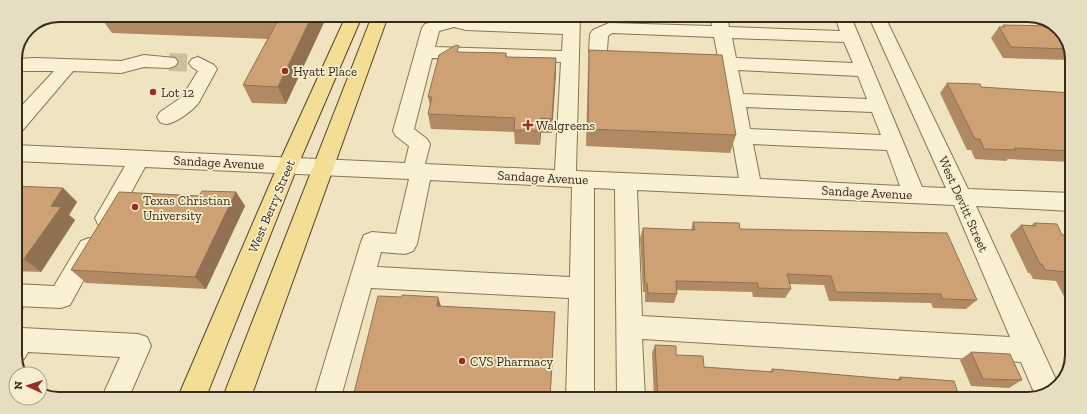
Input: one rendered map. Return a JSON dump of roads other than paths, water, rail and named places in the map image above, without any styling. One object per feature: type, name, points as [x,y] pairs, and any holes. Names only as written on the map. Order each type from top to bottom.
[{"type":"main road","name":"West Berry Street","points":[[194,392],[288,165],[351,22]]},
{"type":"main road","points":[[239,392],[378,22]]},
{"type":"street","points":[[329,392],[372,242],[405,244],[420,144],[403,131],[431,28],[445,22]]},
{"type":"street","points":[[461,22],[466,25],[572,23],[570,57],[574,179],[582,288],[580,392]]},
{"type":"street","points":[[845,22],[915,195]]},
{"type":"street","name":"West Devitt Street","points":[[879,22],[961,197],[1046,387]]},
{"type":"street","points":[[638,60],[608,59],[598,52],[599,34],[609,28],[721,25],[851,37]]},
{"type":"street","points":[[721,25],[751,187]]},
{"type":"street","points":[[425,52],[570,57]]},
{"type":"street","points":[[22,65],[121,67],[144,61],[169,62]]},
{"type":"street","points":[[675,62],[728,63],[865,70]]},
{"type":"street","points":[[167,117],[189,102],[202,82],[208,69],[198,63]]},
{"type":"street","points":[[22,118],[68,66]]},
{"type":"street","points":[[734,100],[879,106]]},
{"type":"street","points":[[741,136],[894,143]]},
{"type":"street","name":"Sandage Avenue","points":[[22,153],[1065,202]]},
{"type":"street","points":[[22,295],[61,297],[140,158]]},
{"type":"street","points":[[626,181],[632,392]]},
{"type":"street","points":[[362,277],[582,288]]},
{"type":"street","points":[[630,327],[1030,350]]},
{"type":"street","points":[[22,340],[138,346],[117,392]]},
{"type":"tunnel","points":[[169,62],[198,63]]},
{"type":"place","name":"Hyatt Place","points":[[285,71]]},
{"type":"place","name":"Lot 12","points":[[153,92]]},
{"type":"place","name":"Walgreens","points":[[528,125]]},
{"type":"place","name":"Texas Christian University","points":[[135,207]]},
{"type":"place","name":"CVS Pharmacy","points":[[462,361]]}]
